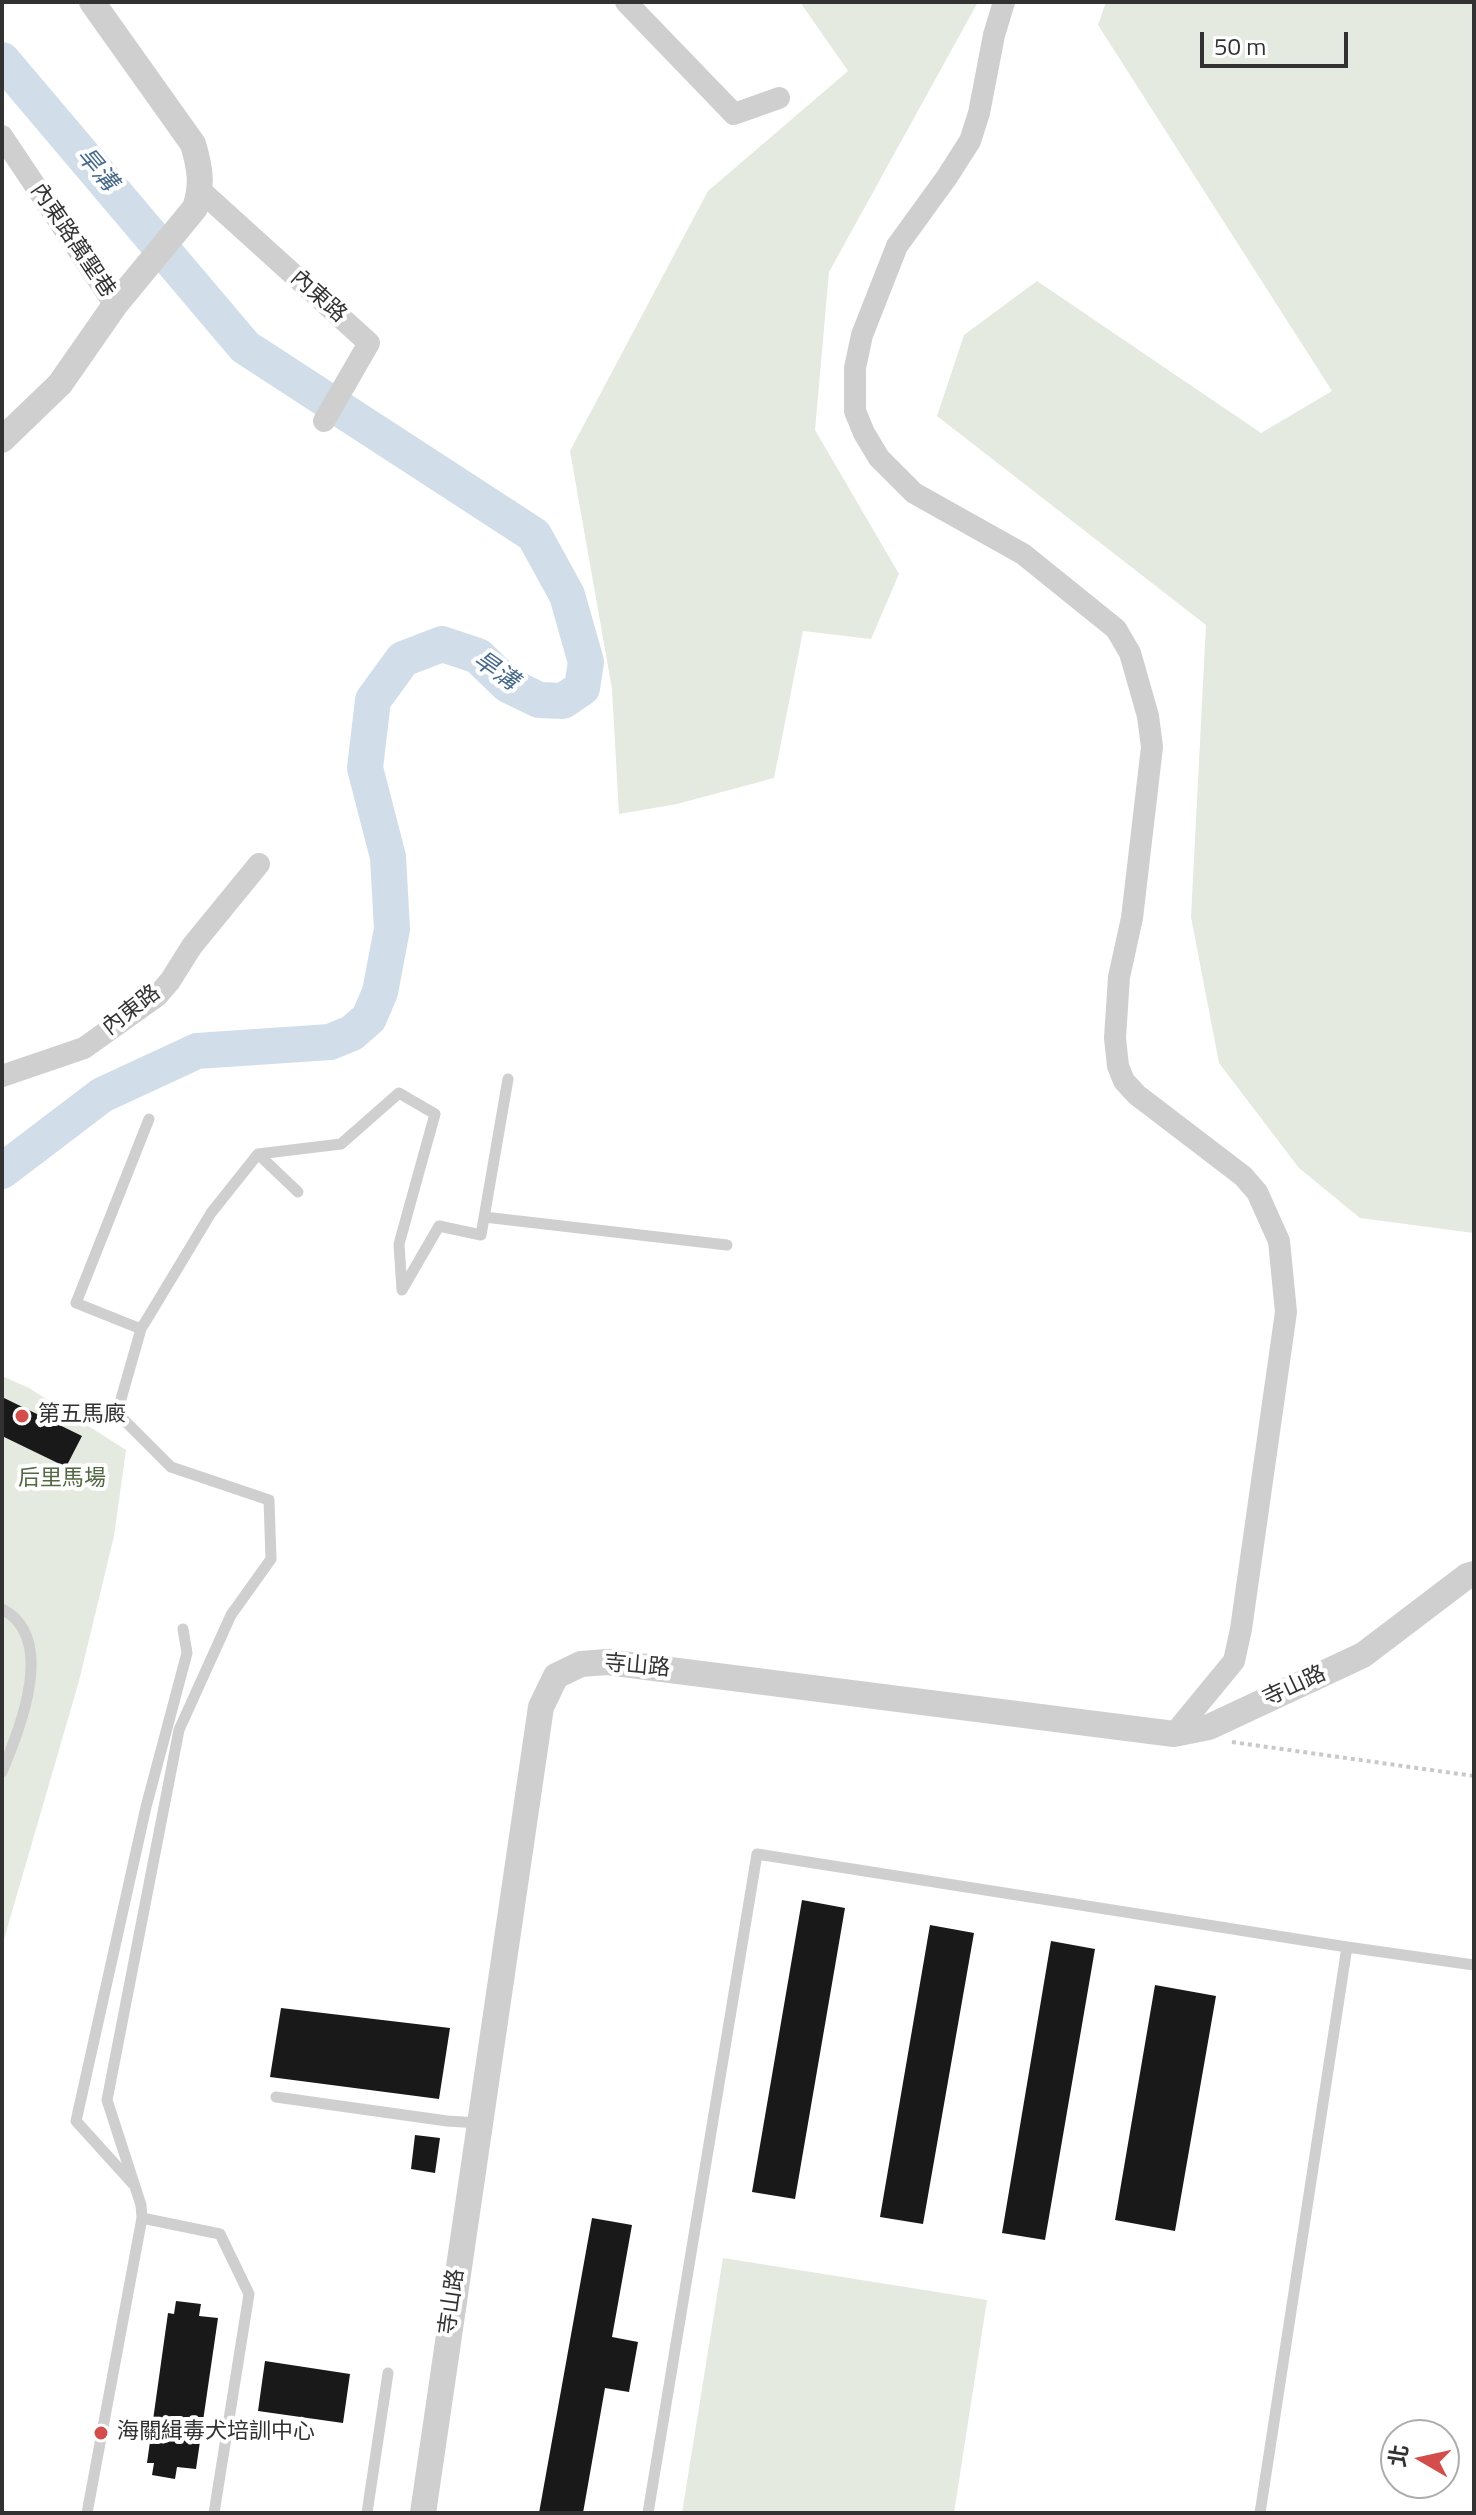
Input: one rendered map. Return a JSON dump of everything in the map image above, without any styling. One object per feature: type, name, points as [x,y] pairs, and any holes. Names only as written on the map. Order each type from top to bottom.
[{"type":"street","points":[[2,440],[60,384],[120,299],[198,199],[201,170],[193,144],[92,2]]},
{"type":"street","points":[[626,2],[734,114],[779,98]]},
{"type":"street","points":[[1004,2],[970,141],[897,246],[862,335],[855,368],[855,411],[879,458],[914,493],[1023,554],[1116,629],[1130,653],[1148,716],[1152,747],[1132,918],[1119,977],[1115,1038],[1118,1066],[1124,1081],[1137,1095],[1243,1176],[1257,1192],[1279,1241],[1286,1312],[1241,1629],[1234,1661],[1174,1734]]},
{"type":"street","name":"內東路萬聖巷","points":[[2,136],[120,299]]},
{"type":"street","name":"內東路","points":[[198,199],[369,343],[324,421]]},
{"type":"street","name":"內東路","points":[[2,1076],[84,1048],[157,996],[192,946],[259,864]]},
{"type":"street","name":"寺山路","points":[[423,2513],[541,1707],[556,1676],[581,1664],[607,1662],[1174,1734],[1209,1727],[1363,1655],[1467,1576],[1474,1574]]},
{"type":"lane","points":[[87,2513],[142,2218],[136,2188],[107,2100],[179,1730],[231,1615],[271,1559],[269,1500],[171,1467],[117,1413],[141,1329],[211,1213],[258,1154],[341,1144],[399,1093],[435,1114],[399,1244],[402,1290],[439,1226],[481,1235],[508,1079]]},
{"type":"lane","points":[[141,1329],[76,1303],[149,1119]]},
{"type":"lane","points":[[258,1154],[298,1192]]},
{"type":"lane","points":[[484,1217],[727,1245]]},
{"type":"lane","points":[[2,1609],[25,1631],[30,1663],[29,1694],[2,1772]]},
{"type":"lane","points":[[136,2188],[76,2121],[146,1807],[187,1653],[183,1629]]},
{"type":"lane","points":[[648,2513],[757,1854],[1474,1965]]},
{"type":"lane","points":[[1260,2513],[1347,1947]]},
{"type":"lane","points":[[276,2097],[479,2123]]},
{"type":"lane","points":[[142,2218],[220,2234],[249,2294],[214,2513]]},
{"type":"lane","points":[[367,2513],[388,2373]]},
{"type":"path","points":[[1221,1741],[1474,1776]]},
{"type":"green space","points":[[800,2],[978,2],[829,272],[815,430],[899,574],[871,639],[803,631],[774,778],[677,804],[619,814],[612,689],[570,451],[708,191],[848,71]]},
{"type":"green space","points":[[1106,2],[1474,2],[1474,1233],[1360,1218],[1299,1168],[1219,1063],[1191,917],[1206,625],[937,416],[964,335],[1037,281],[1261,433],[1332,391],[1098,25]]},
{"type":"green space","name":"后里馬場","points":[[2,1376],[29,1388],[126,1450],[114,1536],[79,1681],[2,1946]]},
{"type":"green space","points":[[723,2258],[987,2300],[954,2513],[682,2513]]},
{"type":"building","name":"第五馬廄","points":[[2,1397],[82,1436],[66,1467],[2,1436]]},
{"type":"building","points":[[802,1900],[845,1908],[795,2199],[752,2192]]},
{"type":"building","points":[[930,1925],[974,1933],[923,2224],[880,2217]]},
{"type":"building","points":[[1051,1941],[1095,1949],[1045,2240],[1002,2233]]},
{"type":"building","points":[[1155,1985],[1216,1996],[1175,2231],[1115,2220]]},
{"type":"building","points":[[281,2008],[450,2028],[439,2099],[270,2077]]},
{"type":"building","points":[[415,2135],[440,2138],[435,2173],[411,2169]]},
{"type":"building","points":[[592,2218],[632,2225],[612,2337],[638,2342],[629,2392],[605,2388],[583,2513],[539,2513]]},
{"type":"building","points":[[176,2301],[201,2304],[199,2316],[218,2318],[196,2469],[177,2467],[175,2479],[152,2475],[154,2463],[147,2463],[168,2313],[174,2314]]},
{"type":"building","points":[[265,2361],[350,2374],[343,2423],[258,2411]]},
{"type":"waterway","name":"旱溝","points":[[2,60],[245,347],[534,535],[567,595],[586,662],[582,688],[563,701],[539,700],[508,685],[478,656],[442,644],[403,659],[373,700],[365,768],[388,857],[392,929],[380,992],[369,1018],[352,1033],[330,1042],[197,1051],[102,1095],[2,1171]]},
{"type":"place","name":"第五馬廄","points":[[22,1416]]},
{"type":"place","name":"海關緝毒犬培訓中心","points":[[101,2433]]}]
